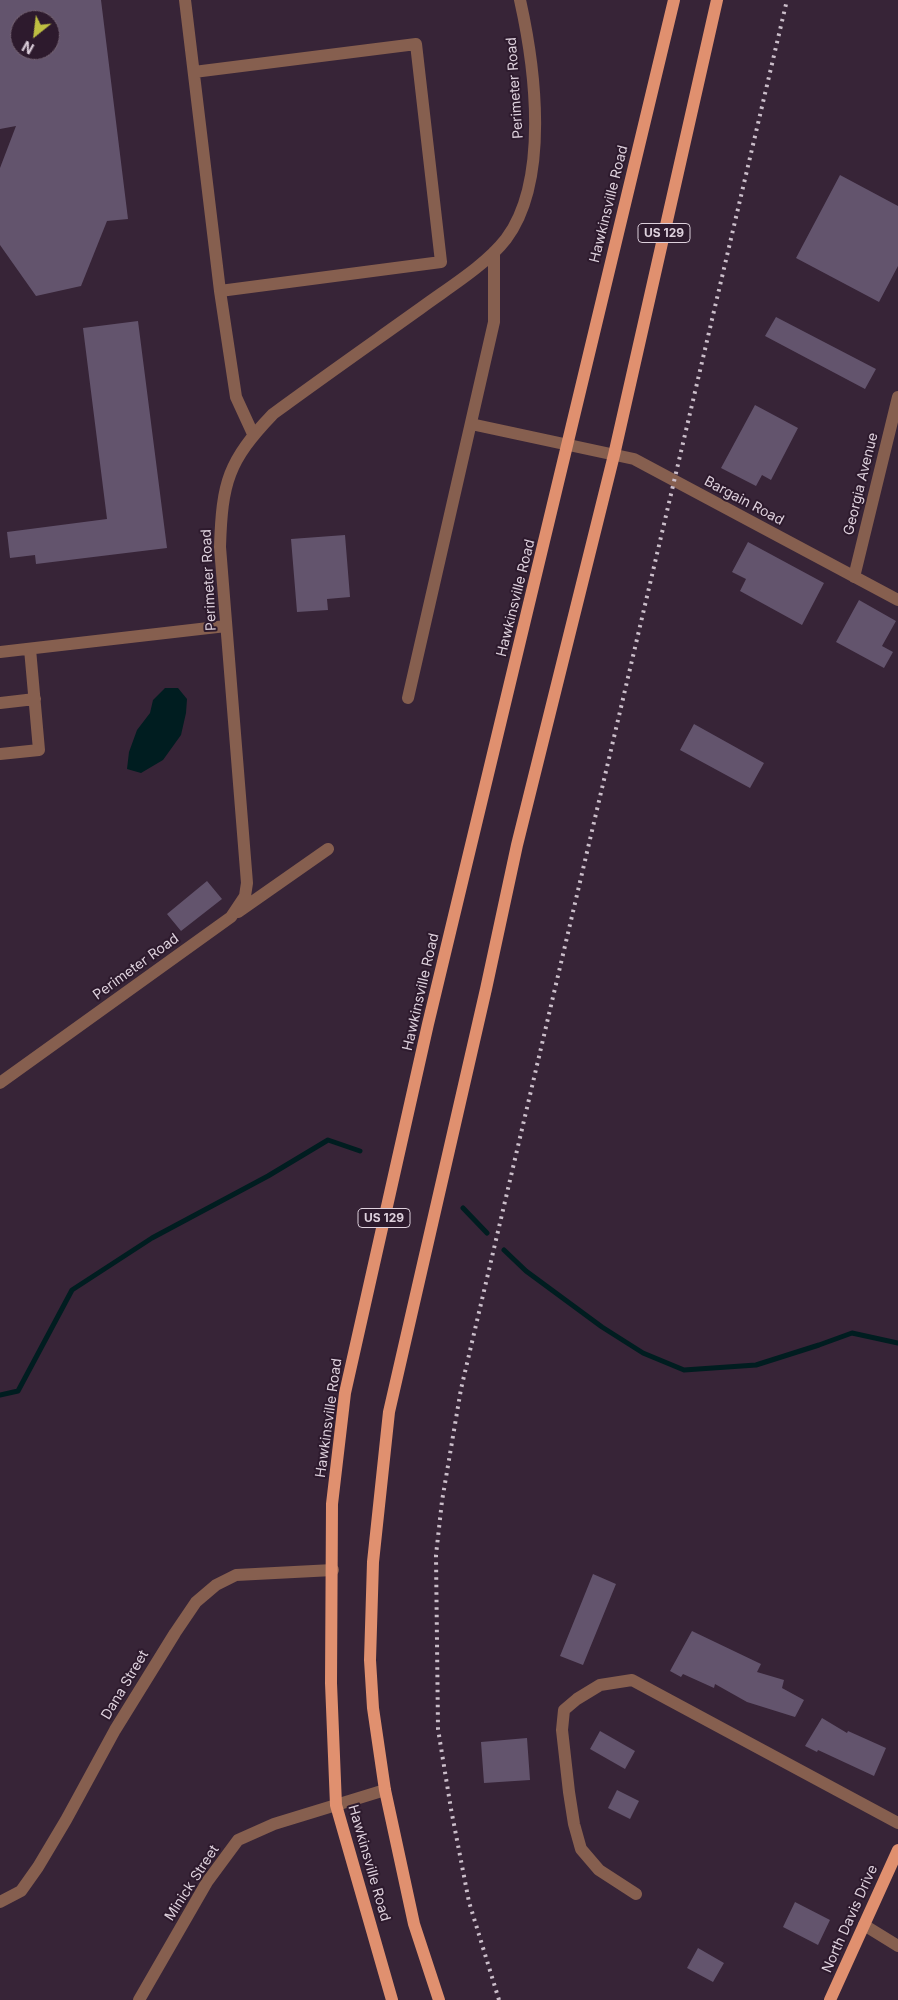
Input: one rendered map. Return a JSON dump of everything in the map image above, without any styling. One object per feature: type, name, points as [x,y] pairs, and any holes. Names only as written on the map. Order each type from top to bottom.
[{"type":"main road","name":"Hawkinsville Road","points":[[392,2000],[336,1805],[332,1683],[332,1504],[345,1393],[430,1015],[569,445],[674,0]]},
{"type":"main road","name":"Hawkinsville Road","points":[[439,2000],[414,1924],[385,1790],[373,1708],[370,1660],[372,1562],[389,1412],[517,845],[614,455],[717,0]]},
{"type":"main road","name":"North Davis Drive","points":[[830,2000],[898,1850]]},
{"type":"street","points":[[185,0],[220,291],[236,397],[253,434]]},
{"type":"street","name":"Perimeter Road","points":[[0,1083],[231,918],[245,896],[247,883],[220,547],[224,492],[229,473],[253,434],[273,414],[463,277],[494,252],[506,239],[521,212],[529,187],[534,154],[535,113],[532,77],[520,0]]},
{"type":"street","points":[[194,72],[416,44],[441,262],[220,291]]},
{"type":"street","points":[[408,698],[494,322],[494,252]]},
{"type":"street","name":"Georgia Avenue","points":[[854,577],[898,397]]},
{"type":"street","name":"Bargain Road","points":[[471,424],[634,459],[898,600]]},
{"type":"street","points":[[0,652],[226,626]]},
{"type":"street","points":[[0,754],[39,750],[30,649]]},
{"type":"street","points":[[0,703],[35,699]]},
{"type":"street","points":[[231,918],[328,849]]},
{"type":"street","name":"Dana Street","points":[[0,1902],[21,1891],[38,1867],[115,1730],[174,1633],[196,1602],[216,1585],[236,1575],[333,1570]]},
{"type":"street","points":[[636,1894],[599,1870],[581,1849],[574,1824],[562,1730],[564,1710],[577,1699],[600,1685],[632,1680],[898,1823]]},
{"type":"street","name":"Minick Street","points":[[139,2000],[207,1882],[238,1840],[274,1824],[385,1790]]},
{"type":"street","points":[[864,1926],[898,1946]]},
{"type":"shaded area","points":[[165,688],[178,688],[187,699],[181,735],[163,760],[141,773],[127,769],[129,752],[137,730],[150,713],[153,700]]},
{"type":"building","points":[[0,0],[101,0],[128,219],[107,221],[81,286],[36,296],[0,245],[0,168],[16,126],[0,129]]},
{"type":"building","points":[[840,175],[898,206],[898,266],[879,302],[796,258]]},
{"type":"building","points":[[776,317],[876,369],[865,389],[765,336]]},
{"type":"building","points":[[138,321],[167,548],[36,564],[35,555],[10,558],[7,532],[107,519],[83,328]]},
{"type":"building","points":[[755,405],[798,428],[771,480],[762,475],[756,486],[721,468]]},
{"type":"building","points":[[345,535],[350,597],[327,599],[328,610],[297,612],[291,539]]},
{"type":"building","points":[[748,542],[824,583],[802,625],[740,591],[746,579],[732,572]]},
{"type":"building","points":[[859,600],[896,621],[882,646],[893,652],[884,668],[836,642]]},
{"type":"building","points":[[694,724],[764,763],[750,788],[680,750]]},
{"type":"building","points":[[207,881],[222,899],[181,931],[167,914]]},
{"type":"building","points":[[593,1574],[616,1584],[583,1665],[560,1656]]},
{"type":"building","points":[[692,1631],[761,1664],[757,1672],[784,1680],[782,1688],[804,1700],[795,1717],[747,1702],[715,1684],[714,1688],[683,1674],[681,1677],[670,1671]]},
{"type":"building","points":[[822,1718],[847,1733],[848,1731],[886,1748],[874,1776],[818,1750],[817,1752],[805,1746]]},
{"type":"building","points":[[600,1731],[635,1751],[625,1769],[590,1749]]},
{"type":"building","points":[[527,1738],[530,1780],[484,1783],[481,1742]]},
{"type":"building","points":[[617,1790],[639,1801],[630,1819],[608,1808]]},
{"type":"building","points":[[795,1902],[830,1920],[818,1945],[783,1927]]},
{"type":"building","points":[[698,1948],[724,1963],[713,1982],[687,1968]]},
{"type":"waterway","points":[[0,1395],[18,1391],[72,1290],[152,1238],[268,1176],[328,1140],[360,1151]]},
{"type":"waterway","points":[[463,1208],[487,1233]]},
{"type":"waterway","points":[[504,1250],[526,1271],[602,1327],[643,1353],[684,1370],[756,1365],[852,1333],[898,1343]]},
{"type":"railway","points":[[499,2000],[469,1902],[438,1729],[436,1555],[442,1501],[461,1389],[787,0]]}]
